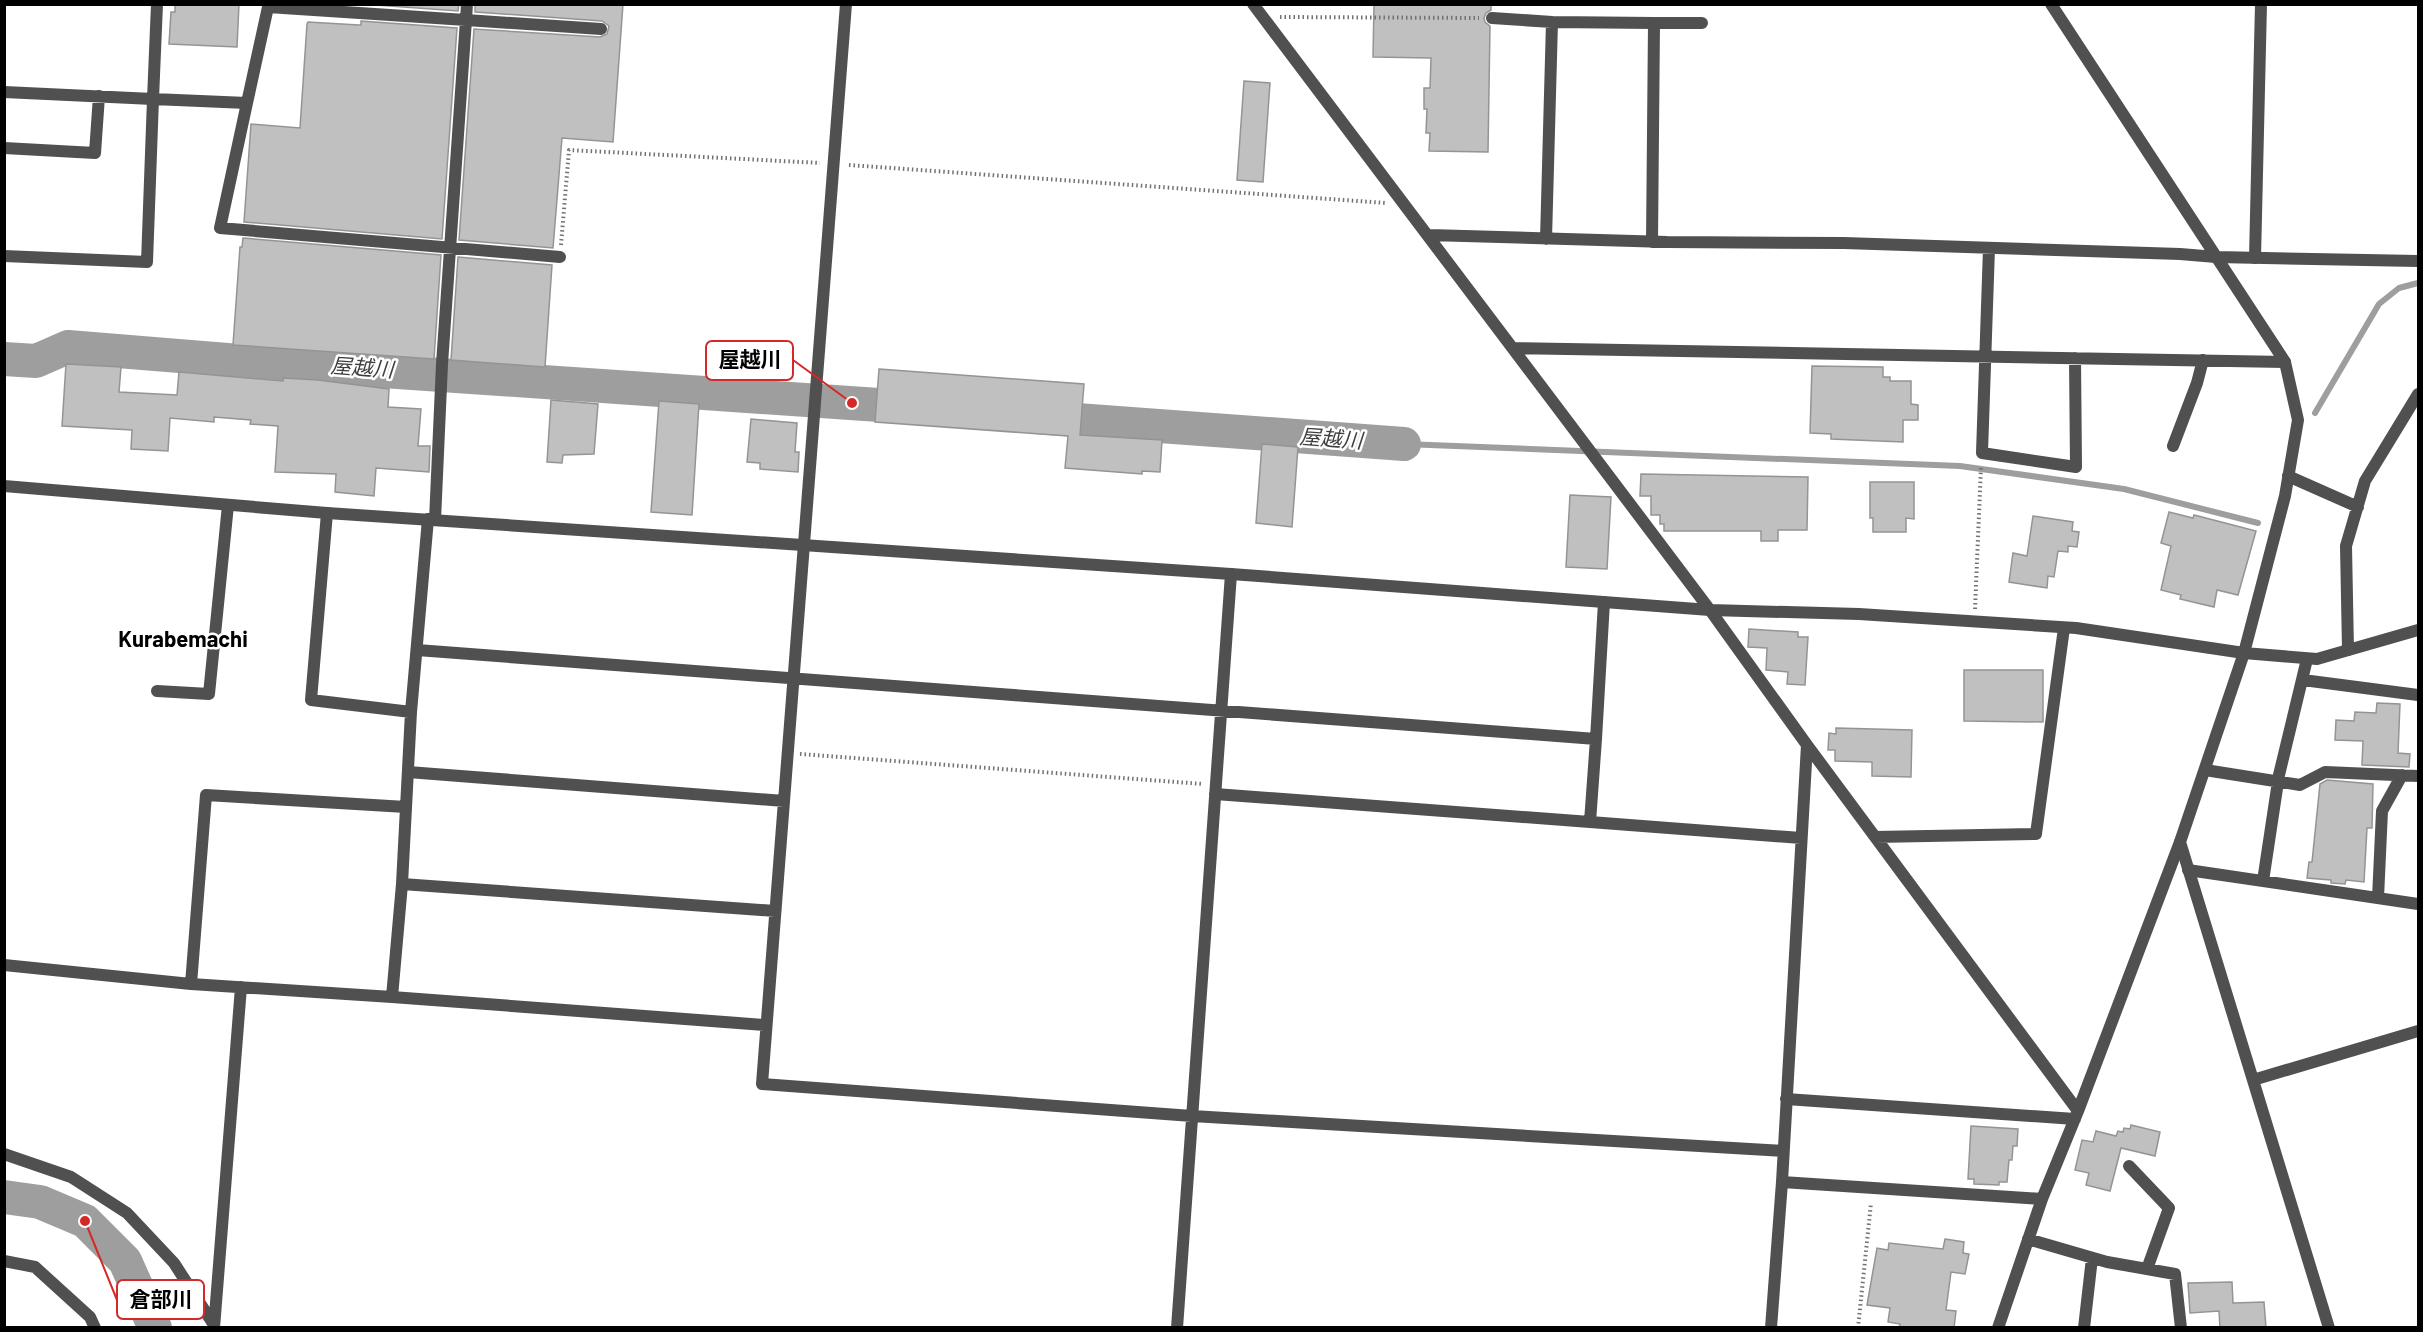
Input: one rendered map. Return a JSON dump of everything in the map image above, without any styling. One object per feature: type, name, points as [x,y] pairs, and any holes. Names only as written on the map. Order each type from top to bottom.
[{"type":"street","points":[[4,256],[147,262],[157,4]]},
{"type":"street","points":[[392,997],[402,884],[411,712],[442,388],[467,4]]},
{"type":"street","points":[[846,4],[762,1084],[1192,1116],[1783,1151]]},
{"type":"street","points":[[1253,4],[1710,610],[2076,1115]]},
{"type":"street","points":[[1998,1328],[2042,1199],[2180,842],[2244,653],[2288,476],[2298,420],[2285,362],[2051,4]]},
{"type":"street","points":[[2255,258],[2260,4]]},
{"type":"street","points":[[560,257],[450,250],[220,228],[268,7],[601,29]]},
{"type":"street","points":[[1492,18],[1552,22],[1702,23]]},
{"type":"street","points":[[1546,239],[1552,22]]},
{"type":"street","points":[[1653,242],[1654,23]]},
{"type":"street","points":[[4,92],[247,103]]},
{"type":"street","points":[[4,148],[95,153],[99,96]]},
{"type":"street","points":[[1429,236],[1989,248],[2216,257],[2418,261]]},
{"type":"street","points":[[1989,248],[1982,453],[2076,467],[2075,358]]},
{"type":"street","points":[[1513,348],[2285,362]]},
{"type":"street","points":[[2173,446],[2197,383],[2203,360]]},
{"type":"street","points":[[2348,650],[2346,546],[2365,481],[2418,394]]},
{"type":"street","points":[[2288,476],[2358,507]]},
{"type":"street","points":[[4,486],[327,513],[1231,574],[1710,610],[1859,614],[2064,628],[2244,653],[2307,659],[2317,659],[2418,630]]},
{"type":"street","points":[[157,691],[208,694],[228,505]]},
{"type":"street","points":[[327,513],[311,700],[411,712]]},
{"type":"street","points":[[1177,1328],[1231,574]]},
{"type":"street","points":[[1590,822],[1604,602]]},
{"type":"street","points":[[1875,837],[2036,834],[2064,628]]},
{"type":"street","points":[[417,650],[1596,739]]},
{"type":"street","points":[[2263,881],[2277,782],[2307,659]]},
{"type":"street","points":[[2303,680],[2418,695]]},
{"type":"street","points":[[1770,1328],[1782,1182],[1807,745]]},
{"type":"street","points":[[2205,770],[2300,785],[2325,772],[2418,776]]},
{"type":"street","points":[[408,772],[784,801]]},
{"type":"street","points":[[2378,898],[2382,811],[2402,775]]},
{"type":"street","points":[[1215,789],[1801,838]]},
{"type":"street","points":[[191,984],[206,795],[406,807]]},
{"type":"street","points":[[2180,842],[2329,1328]]},
{"type":"street","points":[[2188,870],[2418,904]]},
{"type":"street","points":[[402,884],[775,910]]},
{"type":"street","points":[[4,965],[191,984],[765,1025]]},
{"type":"street","points":[[214,1326],[241,987]]},
{"type":"street","points":[[2253,1080],[2418,1031]]},
{"type":"street","points":[[1786,1099],[2076,1115]]},
{"type":"street","points":[[4,1154],[71,1177],[127,1213],[174,1263],[214,1326]]},
{"type":"street","points":[[2129,1166],[2169,1208],[2147,1269]]},
{"type":"street","points":[[1782,1182],[2042,1199]]},
{"type":"street","points":[[2028,1239],[2092,1258],[2175,1274],[2181,1328]]},
{"type":"street","points":[[2084,1328],[2092,1258]]},
{"type":"street","points":[[4,1261],[36,1267],[90,1317],[95,1328]]},
{"type":"path","points":[[1263,17],[1492,18]]},
{"type":"path","points":[[560,257],[569,150],[834,164],[1405,204]]},
{"type":"path","points":[[1975,622],[1980,481]]},
{"type":"path","points":[[788,753],[1215,789]]},
{"type":"path","points":[[1858,1328],[1873,1187]]},
{"type":"building","points":[[175,4],[239,4],[237,47],[169,44],[171,12],[175,12]]},
{"type":"building","points":[[362,4],[459,4],[458,11]]},
{"type":"building","points":[[475,4],[623,4],[613,142],[562,138],[553,248],[459,240],[474,29],[600,37],[607,34],[609,26],[602,21],[475,12]]},
{"type":"building","points":[[1374,4],[1491,4],[1491,10],[1484,18],[1490,26],[1488,152],[1429,151],[1430,133],[1426,133],[1427,109],[1424,109],[1424,88],[1430,88],[1431,58],[1373,57]]},
{"type":"building","points":[[361,21],[457,28],[442,239],[244,222],[251,124],[300,128],[308,22],[361,25]]},
{"type":"building","points":[[1244,81],[1270,83],[1263,182],[1237,180]]},
{"type":"building","points":[[243,238],[441,255],[434,359],[233,345],[240,247],[242,247]]},
{"type":"building","points":[[458,257],[552,265],[545,367],[451,360]]},
{"type":"building","points":[[66,364],[121,367],[119,392],[177,395],[179,372],[283,381],[283,378],[318,380],[389,389],[388,407],[421,409],[418,446],[430,446],[429,472],[376,468],[374,496],[335,492],[336,474],[275,472],[278,426],[250,424],[251,420],[214,417],[214,422],[170,418],[168,451],[131,449],[132,430],[62,426]]},
{"type":"building","points":[[1812,366],[1883,367],[1883,377],[1890,377],[1890,381],[1911,381],[1911,404],[1918,405],[1918,420],[1903,420],[1903,442],[1831,439],[1831,434],[1810,433]]},
{"type":"building","points":[[879,369],[1084,384],[1080,435],[1162,440],[1160,472],[1142,471],[1142,474],[1065,468],[1068,436],[875,422]]},
{"type":"building","points":[[551,400],[598,404],[594,454],[563,455],[562,463],[547,462]]},
{"type":"building","points":[[659,401],[699,404],[692,515],[651,512]]},
{"type":"building","points":[[751,419],[797,423],[795,452],[799,452],[798,472],[760,469],[760,463],[747,462]]},
{"type":"building","points":[[1262,444],[1298,447],[1292,527],[1256,523]]},
{"type":"building","points":[[1641,474],[1808,477],[1807,530],[1778,530],[1778,541],[1761,541],[1761,531],[1664,531],[1664,524],[1660,524],[1660,515],[1651,515],[1651,496],[1640,496]]},
{"type":"building","points":[[1870,482],[1914,482],[1914,519],[1906,518],[1906,532],[1873,532],[1873,518],[1870,518]]},
{"type":"building","points":[[1570,495],[1611,497],[1607,569],[1566,567]]},
{"type":"building","points":[[2169,512],[2193,518],[2194,515],[2256,531],[2238,595],[2217,590],[2214,607],[2180,599],[2181,595],[2161,590],[2171,546],[2161,543]]},
{"type":"building","points":[[2033,516],[2073,522],[2072,531],[2079,532],[2077,547],[2068,546],[2068,552],[2058,551],[2054,577],[2048,576],[2047,588],[2009,582],[2013,553],[2027,556]]},
{"type":"building","points":[[1749,629],[1798,632],[1798,637],[1808,637],[1805,685],[1787,684],[1788,672],[1766,670],[1767,648],[1748,647]]},
{"type":"building","points":[[1964,670],[2043,670],[2043,722],[1964,721]]},
{"type":"building","points":[[2377,703],[2400,704],[2398,753],[2410,754],[2409,767],[2362,765],[2363,741],[2335,740],[2336,720],[2354,721],[2355,712],[2376,713]]},
{"type":"building","points":[[1836,728],[1912,730],[1911,777],[1872,776],[1872,762],[1835,761],[1835,750],[1828,750],[1829,733],[1836,734]]},
{"type":"building","points":[[2327,780],[2373,784],[2372,828],[2367,828],[2364,882],[2346,880],[2345,884],[2307,878],[2309,862],[2312,862],[2320,784]]},
{"type":"building","points":[[2131,1125],[2160,1132],[2155,1156],[2121,1148],[2110,1191],[2086,1185],[2089,1173],[2075,1170],[2082,1140],[2093,1142],[2096,1131],[2116,1136],[2118,1131],[2123,1132],[2124,1128],[2130,1129]]},
{"type":"building","points":[[1971,1126],[2018,1129],[2017,1146],[2013,1146],[2012,1160],[2009,1160],[2007,1182],[1999,1182],[1999,1185],[1974,1184],[1974,1179],[1968,1179]]},
{"type":"building","points":[[1945,1239],[1964,1242],[1963,1253],[1969,1254],[1965,1274],[1951,1272],[1946,1310],[1956,1311],[1954,1328],[1899,1328],[1900,1324],[1888,1322],[1890,1308],[1867,1305],[1877,1248],[1888,1250],[1889,1243],[1943,1249]]},
{"type":"building","points":[[2232,1282],[2233,1303],[2264,1302],[2266,1328],[2220,1328],[2219,1311],[2190,1313],[2188,1283]]},
{"type":"waterway","points":[[2315,413],[2379,304],[2399,288],[2418,283]]},
{"type":"waterway","name":"屋越川","points":[[4,359],[36,361],[68,347],[266,363],[923,408]]},
{"type":"waterway","name":"屋越川","points":[[1036,417],[1404,444]]},
{"type":"waterway","points":[[1404,444],[1960,466],[2124,489],[2258,523]]},
{"type":"waterway","points":[[4,1197],[40,1202],[85,1221],[125,1261],[155,1328]]},
{"type":"place","name":"屋越川","points":[[852,403]]},
{"type":"place","name":"倉部川","points":[[85,1221]]},
{"type":"district","name":"Kurabemachi","points":[[183,639]]}]
